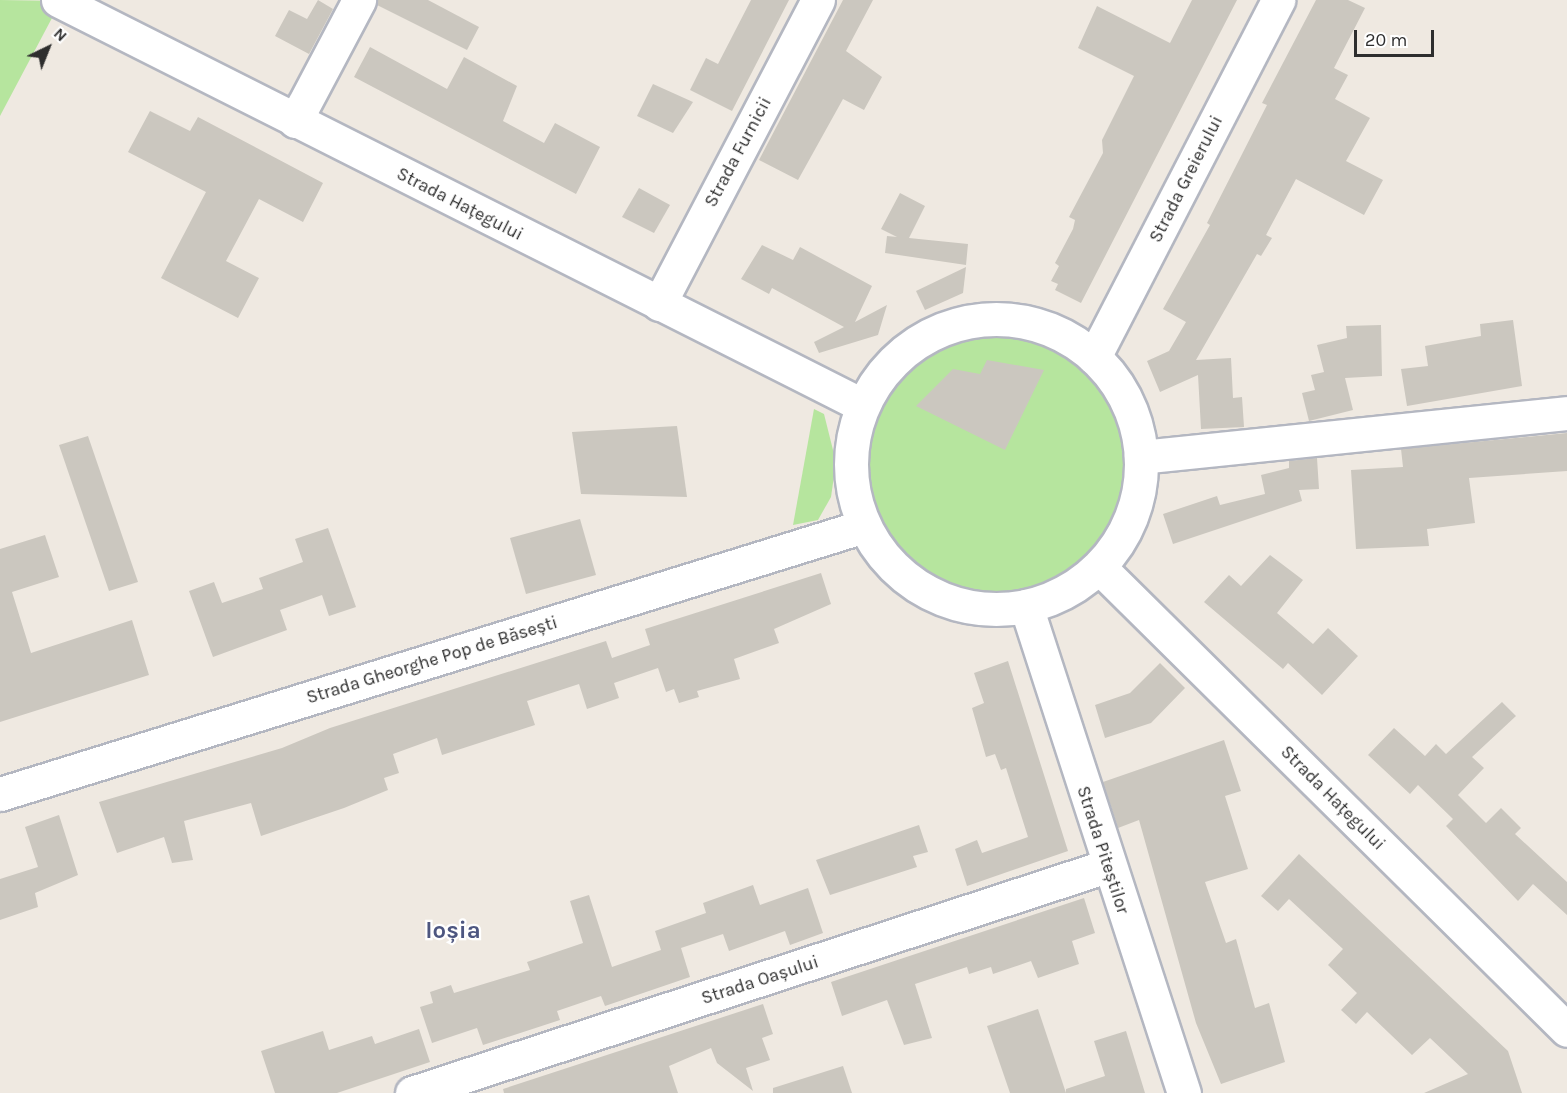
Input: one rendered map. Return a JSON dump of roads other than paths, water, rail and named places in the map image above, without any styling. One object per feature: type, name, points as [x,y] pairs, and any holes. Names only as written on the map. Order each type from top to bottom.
[{"type":"street","name":"Strada Hațegului","points":[[58,0],[862,405]]},
{"type":"street","points":[[296,121],[359,0]]},
{"type":"street","name":"Strada Furnicii","points":[[658,304],[818,0]]},
{"type":"street","name":"Strada Greierului","points":[[1094,357],[1278,0]]},
{"type":"street","points":[[970,320],[1019,321],[1058,333],[1094,357],[1116,382],[1133,417],[1141,457],[1138,492],[1125,531],[1099,567],[1068,591],[1026,606],[988,609],[950,602],[915,585],[886,559],[864,526],[853,494],[850,449],[862,405],[885,368],[924,337],[970,320]]},
{"type":"street","points":[[1141,457],[1567,413]]},
{"type":"street","name":"Strada Gheorghe Pop de Băsești","points":[[0,794],[864,526]]},
{"type":"street","name":"Strada Hațegului","points":[[1099,567],[1567,1030]]},
{"type":"street","name":"Strada Piteștilor","points":[[1026,606],[1107,866],[1184,1093]]},
{"type":"street","name":"Strada Oașului","points":[[412,1093],[1107,866]]},
{"type":"district","name":"Ioșia","points":[[453,931]]}]
